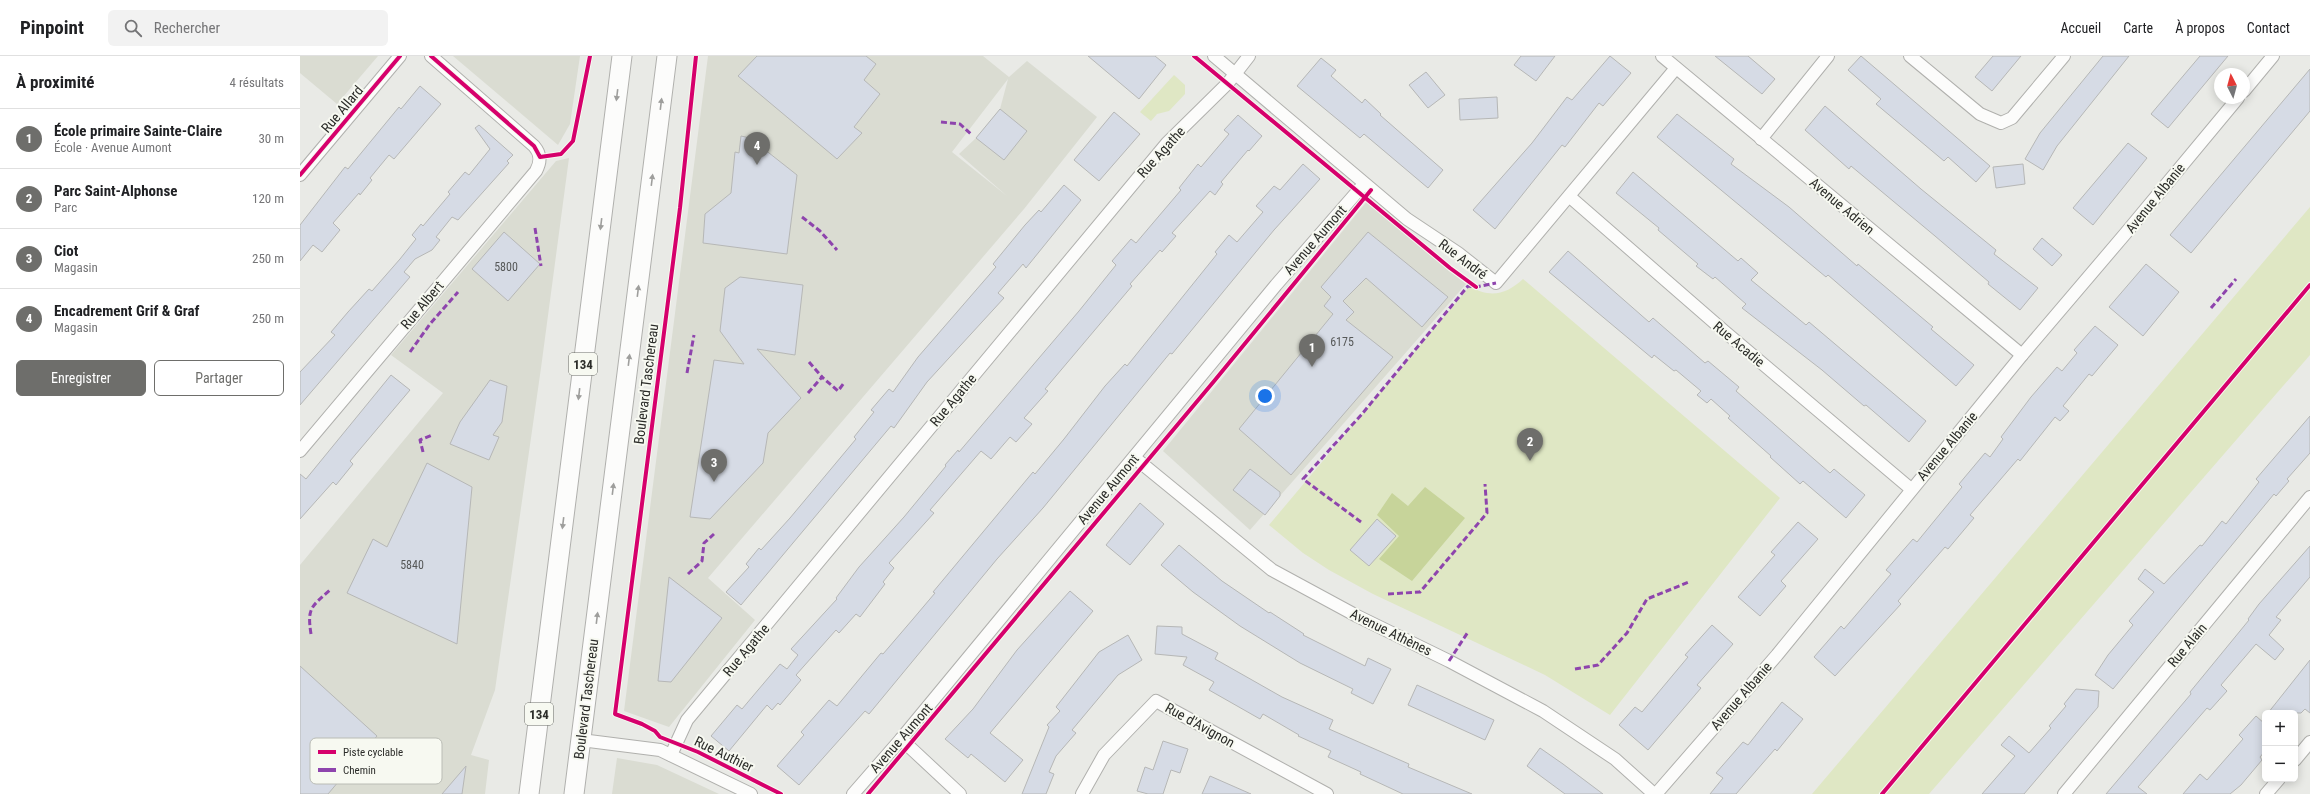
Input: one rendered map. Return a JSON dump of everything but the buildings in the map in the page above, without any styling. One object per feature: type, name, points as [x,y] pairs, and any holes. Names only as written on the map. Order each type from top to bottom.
[{"type":"main road","name":"134","points":[[529,794],[622,56]]},
{"type":"main road","name":"Boulevard Taschereau","points":[[574,794],[667,56]]},
{"type":"street","name":"Rue Allard","points":[[300,175],[400,56]]},
{"type":"street","name":"Rue Albert","points":[[300,451],[536,170],[540,157],[538,151],[530,142],[431,56]]},
{"type":"street","name":"Rue André","points":[[1214,56],[1407,219],[1458,253],[1496,283],[1570,197],[1676,68]]},
{"type":"street","name":"Rue Agathe","points":[[671,755],[687,720],[1167,143],[1228,83],[1234,73],[1249,56]]},
{"type":"street","name":"Avenue Adrien","points":[[1662,56],[2022,355]]},
{"type":"street","points":[[1761,139],[1828,56]]},
{"type":"street","points":[[1910,56],[1980,114],[2001,123],[2012,118],[2064,56]]},
{"type":"street","points":[[2250,84],[2273,56]]},
{"type":"street","name":"Avenue Albanie","points":[[1655,794],[1777,655],[1911,489],[2022,355],[2122,239],[2233,104]]},
{"type":"street","name":"Avenue Aumont","points":[[853,794],[901,739],[1135,458],[1276,285],[1364,184]]},
{"type":"street","name":"Rue Acadie","points":[[1570,197],[1724,331],[1911,489]]},
{"type":"street","name":"Avenue Athènes","points":[[1135,458],[1272,570],[1357,616],[1449,661],[1543,712],[1615,759],[1655,794]]},
{"type":"street","name":"Rue Alain","points":[[2064,794],[2310,497]]},
{"type":"street","name":"Rue d'Avignon","points":[[1082,794],[1104,755],[1156,701],[1327,794]]},
{"type":"street","points":[[901,739],[960,794]]},
{"type":"street","name":"Rue Authier","points":[[581,740],[643,747],[671,755],[751,794]]},
{"type":"street","points":[[2298,756],[2310,742]]},
{"type":"street","points":[[2266,794],[2276,782]]},
{"type":"shaded area","points":[[300,56],[378,56],[337,104],[300,73]]},
{"type":"shaded area","points":[[453,56],[580,56],[570,124],[558,145]]},
{"type":"shaded area","points":[[708,56],[983,56],[1009,77],[1027,61],[1097,117],[1024,209],[708,578],[755,620],[669,727],[624,711]],"holes":[[[1008,79],[1000,109],[976,138],[959,154],[1007,196],[952,152]]]},
{"type":"shaded area","points":[[1174,75],[1185,85],[1185,94],[1169,111],[1157,114],[1151,121],[1140,112]]},
{"type":"shaded area","points":[[569,158],[495,690],[471,755],[489,760],[485,794],[300,794],[300,565],[443,393],[391,355],[556,161]]},
{"type":"shaded area","points":[[1368,200],[1466,284],[1250,530],[1163,451]]},
{"type":"shaded area","points":[[2310,207],[2310,355],[1929,794],[1812,794]]},
{"type":"shaded area","points":[[1523,279],[1780,498],[1610,715],[1545,675],[1373,594],[1329,570],[1303,553],[1269,525],[1470,286],[1484,292],[1498,293],[1511,288]]},
{"type":"shaded area","points":[[1425,487],[1465,518],[1412,581],[1379,559],[1399,536],[1377,515],[1392,493],[1408,506]]},
{"type":"shaded area","points":[[617,758],[657,765],[719,794],[612,794]]},
{"type":"marked path","points":[[941,122],[960,124],[972,135]]},
{"type":"marked path","points":[[802,217],[820,231],[837,250]]},
{"type":"marked path","points":[[535,228],[541,266]]},
{"type":"marked path","points":[[2211,308],[2236,279]]},
{"type":"marked path","points":[[1361,522],[1303,479],[1362,414],[1468,286],[1476,287],[1496,283]]},
{"type":"marked path","points":[[410,352],[430,324],[458,292]]},
{"type":"marked path","points":[[687,373],[694,335]]},
{"type":"marked path","points":[[809,362],[822,377]]},
{"type":"marked path","points":[[808,393],[822,377],[838,391],[844,383]]},
{"type":"marked path","points":[[423,452],[420,440],[432,435]]},
{"type":"marked path","points":[[1388,594],[1420,592],[1487,513],[1485,484]]},
{"type":"marked path","points":[[688,574],[702,561],[704,543],[714,534]]},
{"type":"marked path","points":[[1575,669],[1598,665],[1627,633],[1647,599],[1689,582]]},
{"type":"marked path","points":[[311,634],[310,613],[318,600],[330,590]]},
{"type":"marked path","points":[[1449,661],[1468,632]]},
{"type":"cycle path","points":[[300,175],[400,56]]},
{"type":"cycle path","points":[[431,56],[534,146],[540,157],[561,154],[573,141],[590,56]]},
{"type":"cycle path","points":[[696,56],[680,208],[615,714],[642,724],[655,731],[660,737],[698,752],[781,794]]},
{"type":"cycle path","points":[[1194,56],[1450,268],[1476,287]]},
{"type":"cycle path","points":[[868,794],[1215,380],[1371,190]]},
{"type":"cycle path","points":[[1882,794],[2310,285]]},
{"type":"place","name":"Encadrement Grif & Graf","points":[[757,165]]},
{"type":"place","name":"École primaire Sainte-Claire","points":[[1312,367]]},
{"type":"place","name":"Parc Saint-Alphonse","points":[[1530,461]]},
{"type":"place","name":"Ciot","points":[[714,482]]}]
